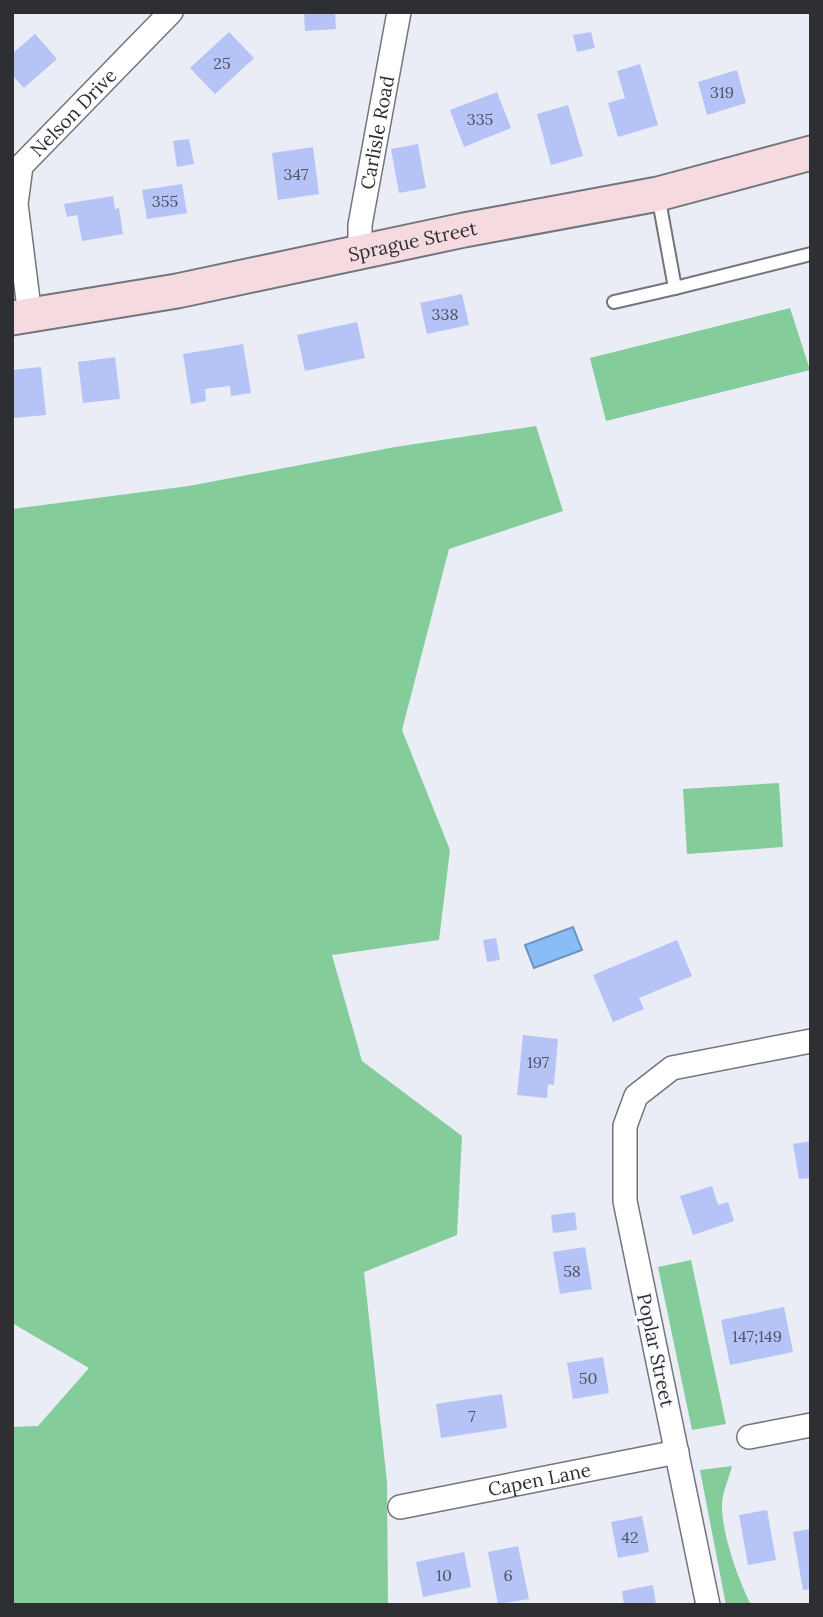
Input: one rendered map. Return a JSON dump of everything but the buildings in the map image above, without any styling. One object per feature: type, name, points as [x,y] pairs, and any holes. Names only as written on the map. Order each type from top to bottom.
[{"type":"main road","name":"Sprague Street","points":[[21,317],[177,291],[464,230],[658,194],[811,153]]},
{"type":"street","name":"Nelson Drive","points":[[21,317],[16,204],[21,166],[171,12]]},
{"type":"street","name":"Carlisle Road","points":[[360,253],[360,225],[400,12]]},
{"type":"street","name":"Poplar Street","points":[[708,1605],[625,1201],[625,1126],[636,1096],[673,1068],[811,1041]]},
{"type":"street","points":[[749,1437],[811,1425]]},
{"type":"street","name":"Capen Lane","points":[[400,1507],[677,1452]]},
{"type":"lane","points":[[658,194],[675,288]]},
{"type":"lane","points":[[614,302],[811,254]]},
{"type":"green space","points":[[790,308],[810,370],[606,421],[590,358]]},
{"type":"green space","points":[[536,426],[563,511],[449,549],[402,730],[450,850],[439,940],[332,955],[362,1061],[462,1136],[457,1235],[364,1272],[387,1482],[388,1605],[12,1605],[12,1427],[38,1426],[89,1368],[12,1323],[12,509],[189,486],[395,447]]},
{"type":"green space","points":[[779,783],[783,847],[687,854],[683,789]]},
{"type":"green space","points":[[691,1260],[726,1424],[692,1430],[658,1267]]},
{"type":"green space","points":[[732,1466],[723,1498],[722,1515],[731,1555],[751,1605],[726,1605],[700,1470]]},
{"type":"water","points":[[573,927],[582,950],[534,968],[525,945]]}]
